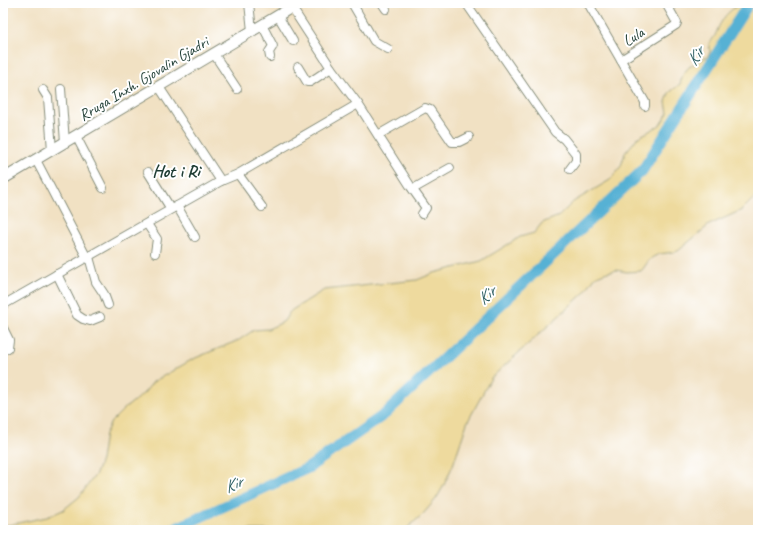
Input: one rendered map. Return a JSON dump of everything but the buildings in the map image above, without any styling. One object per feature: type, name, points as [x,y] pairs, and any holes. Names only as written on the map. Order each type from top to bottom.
[{"type":"main road","name":"Rruga Inxh. Gjovalin Gjadri","points":[[3,179],[295,5]]},
{"type":"street","points":[[249,3],[252,32]]},
{"type":"street","points":[[352,3],[374,41],[388,49]]},
{"type":"street","points":[[466,3],[555,132],[564,139],[576,154],[576,162],[570,169]]},
{"type":"street","name":"Lula","points":[[588,3],[645,102],[645,106]]},
{"type":"street","name":"Lula","points":[[621,60],[676,25],[677,23],[668,7],[676,3]]},
{"type":"street","points":[[295,5],[331,68],[358,104],[426,208],[422,214]]},
{"type":"street","points":[[278,16],[293,40]]},
{"type":"street","points":[[262,25],[273,46],[270,52],[270,57]]},
{"type":"street","points":[[214,54],[237,89]]},
{"type":"street","points":[[298,67],[307,82],[310,82],[331,68]]},
{"type":"street","points":[[159,87],[221,181]]},
{"type":"street","points":[[61,89],[65,142]]},
{"type":"street","points":[[43,90],[48,98],[52,150]]},
{"type":"street","points":[[3,305],[88,258],[174,207],[221,181],[238,174],[358,104]]},
{"type":"street","points":[[378,135],[425,108],[430,110],[452,142],[459,142],[469,137]]},
{"type":"street","points":[[76,136],[103,188]]},
{"type":"street","points":[[36,160],[88,258],[96,282],[104,294],[108,305]]},
{"type":"street","points":[[413,189],[450,168]]},
{"type":"street","points":[[148,172],[195,237]]},
{"type":"street","points":[[238,174],[262,207]]},
{"type":"street","points":[[147,224],[157,239],[155,253]]},
{"type":"street","points":[[57,274],[77,315],[90,321],[100,317]]},
{"type":"street","points":[[3,328],[9,340],[8,348],[3,350]]},
{"type":"sand","points":[[741,3],[758,3],[758,194],[742,210],[709,225],[678,251],[660,254],[653,257],[641,271],[627,272],[616,270],[595,277],[584,293],[491,378],[467,423],[453,465],[443,487],[436,499],[423,514],[405,530],[3,530],[3,526],[47,517],[63,510],[79,497],[96,474],[101,460],[105,434],[111,422],[144,393],[153,382],[193,359],[239,340],[254,330],[268,329],[281,323],[292,310],[324,290],[417,280],[434,273],[481,261],[520,237],[534,233],[542,223],[559,216],[573,202],[610,180],[621,166],[625,153],[637,138],[660,125],[668,113],[666,102],[669,93],[680,84],[683,74],[689,67],[708,56],[710,52],[709,43],[714,38],[720,24],[730,11]]},
{"type":"waterway","name":"Kir","points":[[172,530],[308,468],[385,414],[642,171],[749,3]]},
{"type":"district","name":"Hot i Ri","points":[[176,171]]}]
